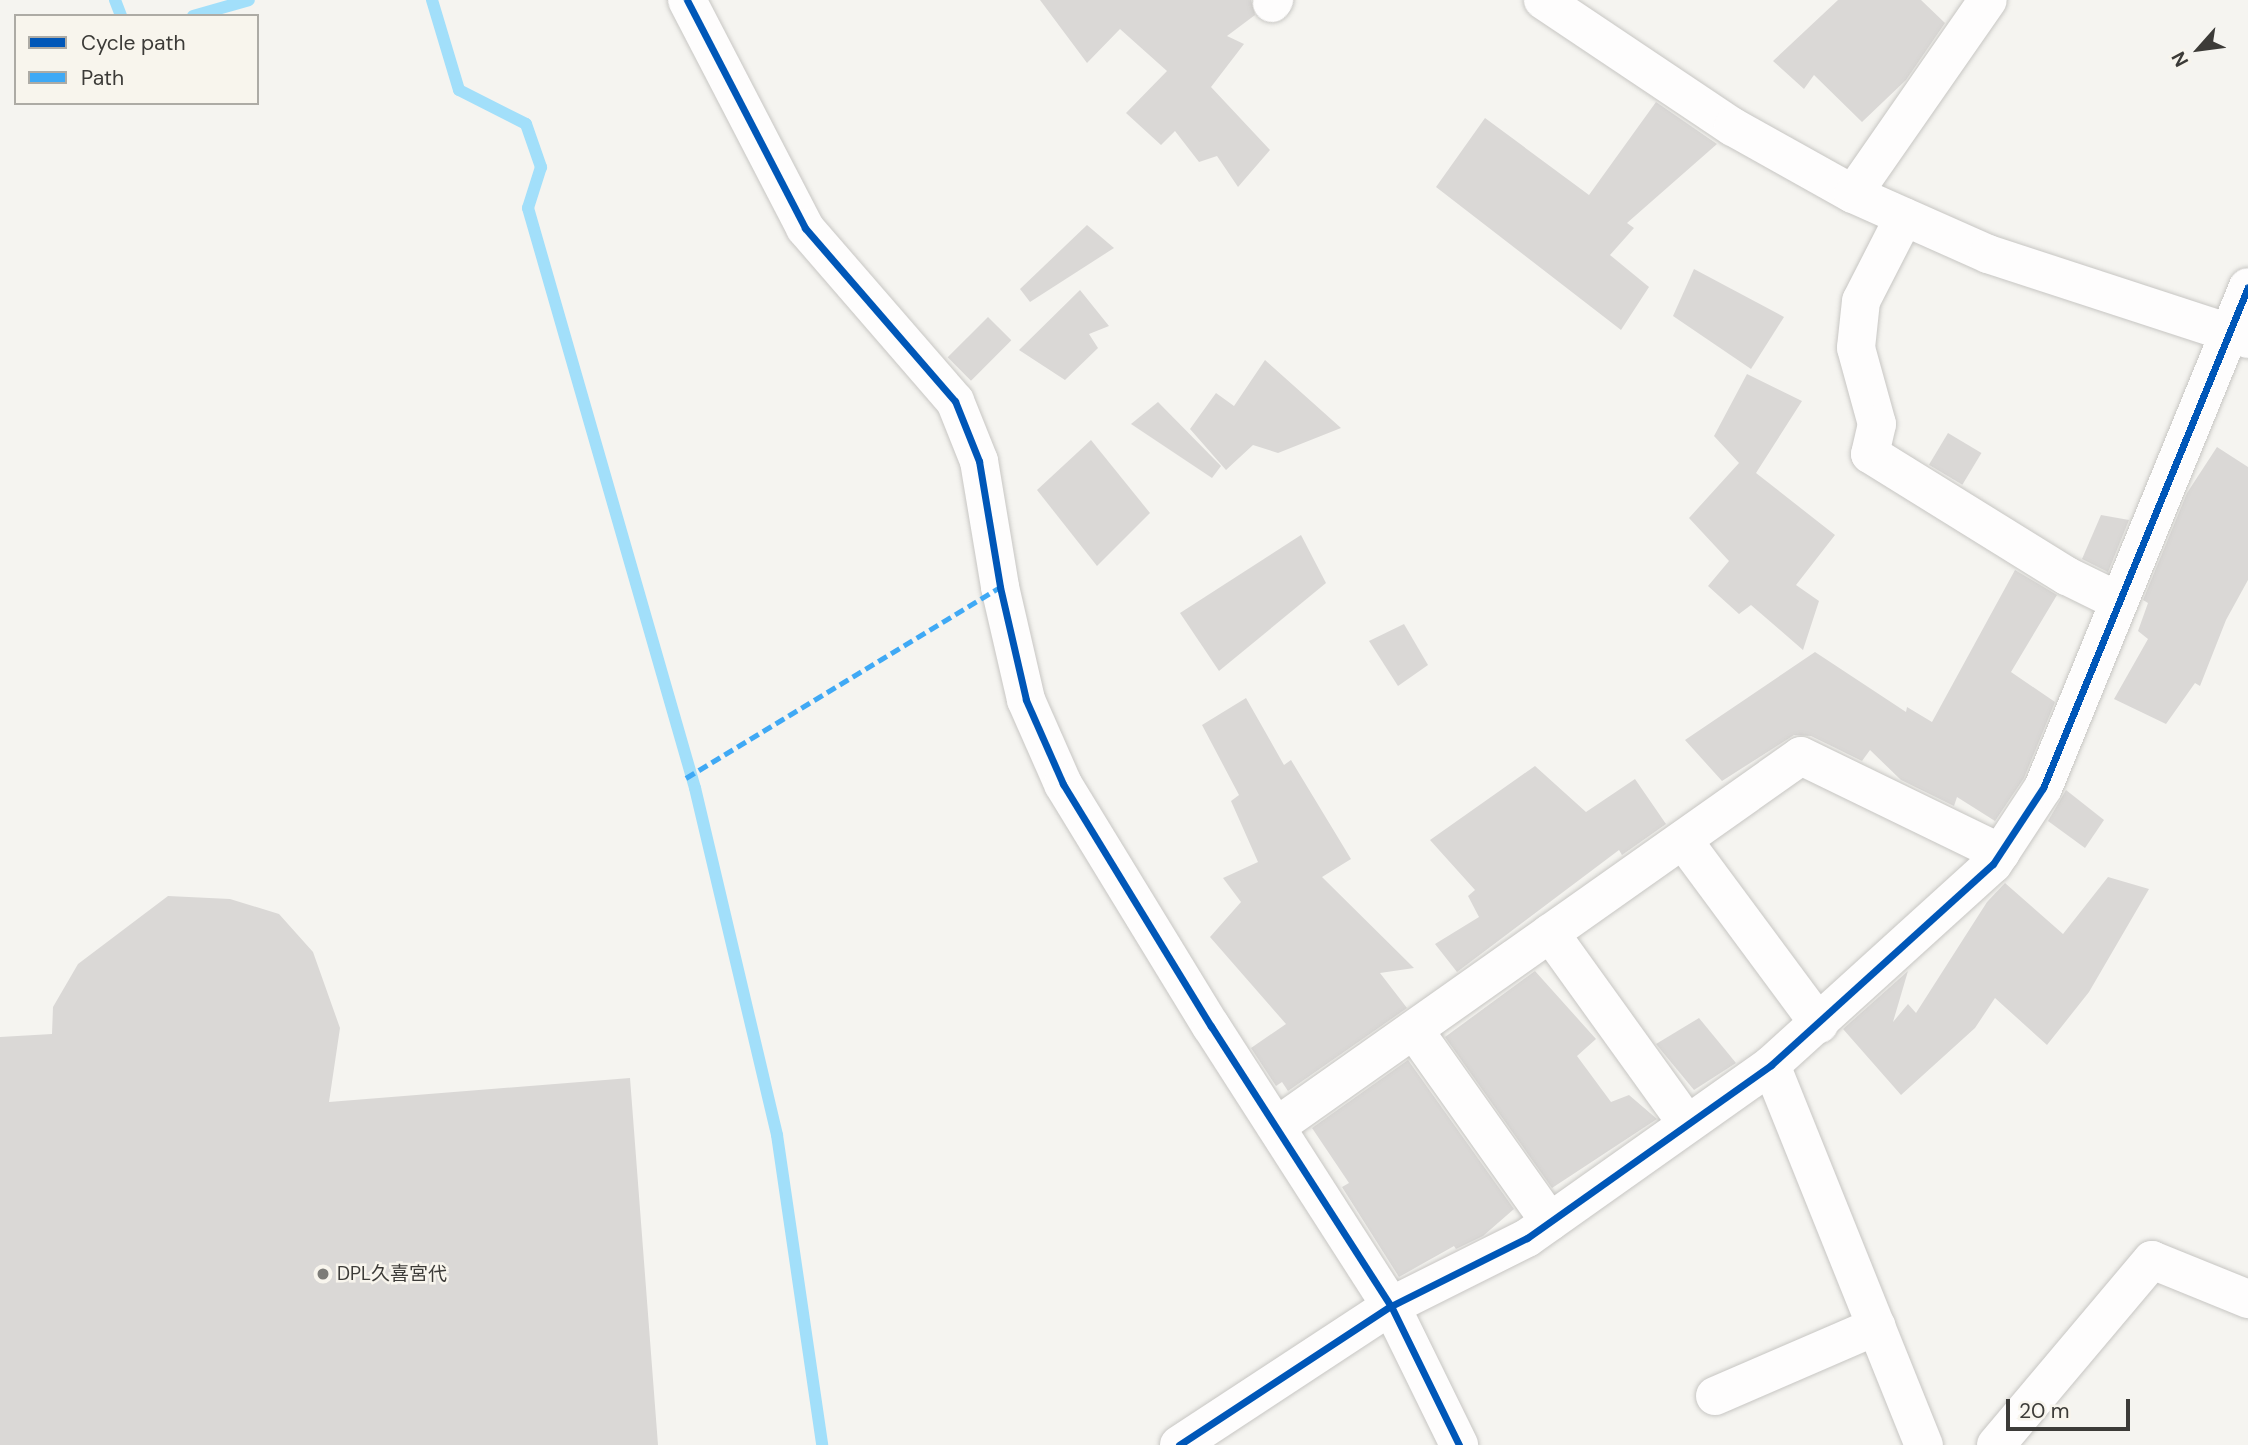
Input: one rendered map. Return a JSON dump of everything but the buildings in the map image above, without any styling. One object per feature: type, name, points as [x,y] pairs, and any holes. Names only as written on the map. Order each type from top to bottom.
[{"type":"street","points":[[687,0],[805,229],[955,401],[979,461],[1000,587],[1026,700],[1063,784],[1391,1306],[1459,1445]]},
{"type":"street","points":[[1543,0],[1733,127],[1853,194],[1987,254],[2239,335]]},
{"type":"street","points":[[1853,194],[1988,0]]},
{"type":"street","points":[[1904,217],[1861,302],[1856,348],[1877,424],[1870,454],[2067,576],[2118,601]]},
{"type":"street","points":[[1179,1445],[1391,1306],[1550,1222],[1771,1065],[1819,1024],[2001,853],[2043,788],[2118,601],[2239,335],[2248,287]]},
{"type":"street","points":[[1277,1126],[1801,756],[2001,853]]},
{"type":"street","points":[[1683,840],[1819,1024]]},
{"type":"street","points":[[1550,933],[1687,1125]]},
{"type":"street","points":[[1414,1030],[1550,1222]]},
{"type":"street","points":[[1771,1065],[1924,1445]]},
{"type":"street","points":[[1996,1445],[2152,1260],[2248,1299]]},
{"type":"street","points":[[1715,1396],[1877,1326]]},
{"type":"waterway","points":[[115,0],[120,14]]},
{"type":"waterway","points":[[200,14],[249,0]]},
{"type":"waterway","points":[[432,0],[459,90],[526,124],[541,167],[528,208],[695,788],[777,1135],[822,1445]]},
{"type":"marked path","points":[[686,778],[1000,587]]},
{"type":"cycle path","points":[[687,0],[805,228],[955,401],[979,461],[1000,587],[1026,700],[1063,784],[1211,1026],[1391,1306],[1459,1445]]},
{"type":"cycle path","points":[[1179,1445],[1391,1306],[1527,1238],[1771,1065],[1993,864],[2043,788],[2248,287]]},
{"type":"place","name":"DPL久喜宮代","points":[[323,1274]]}]
